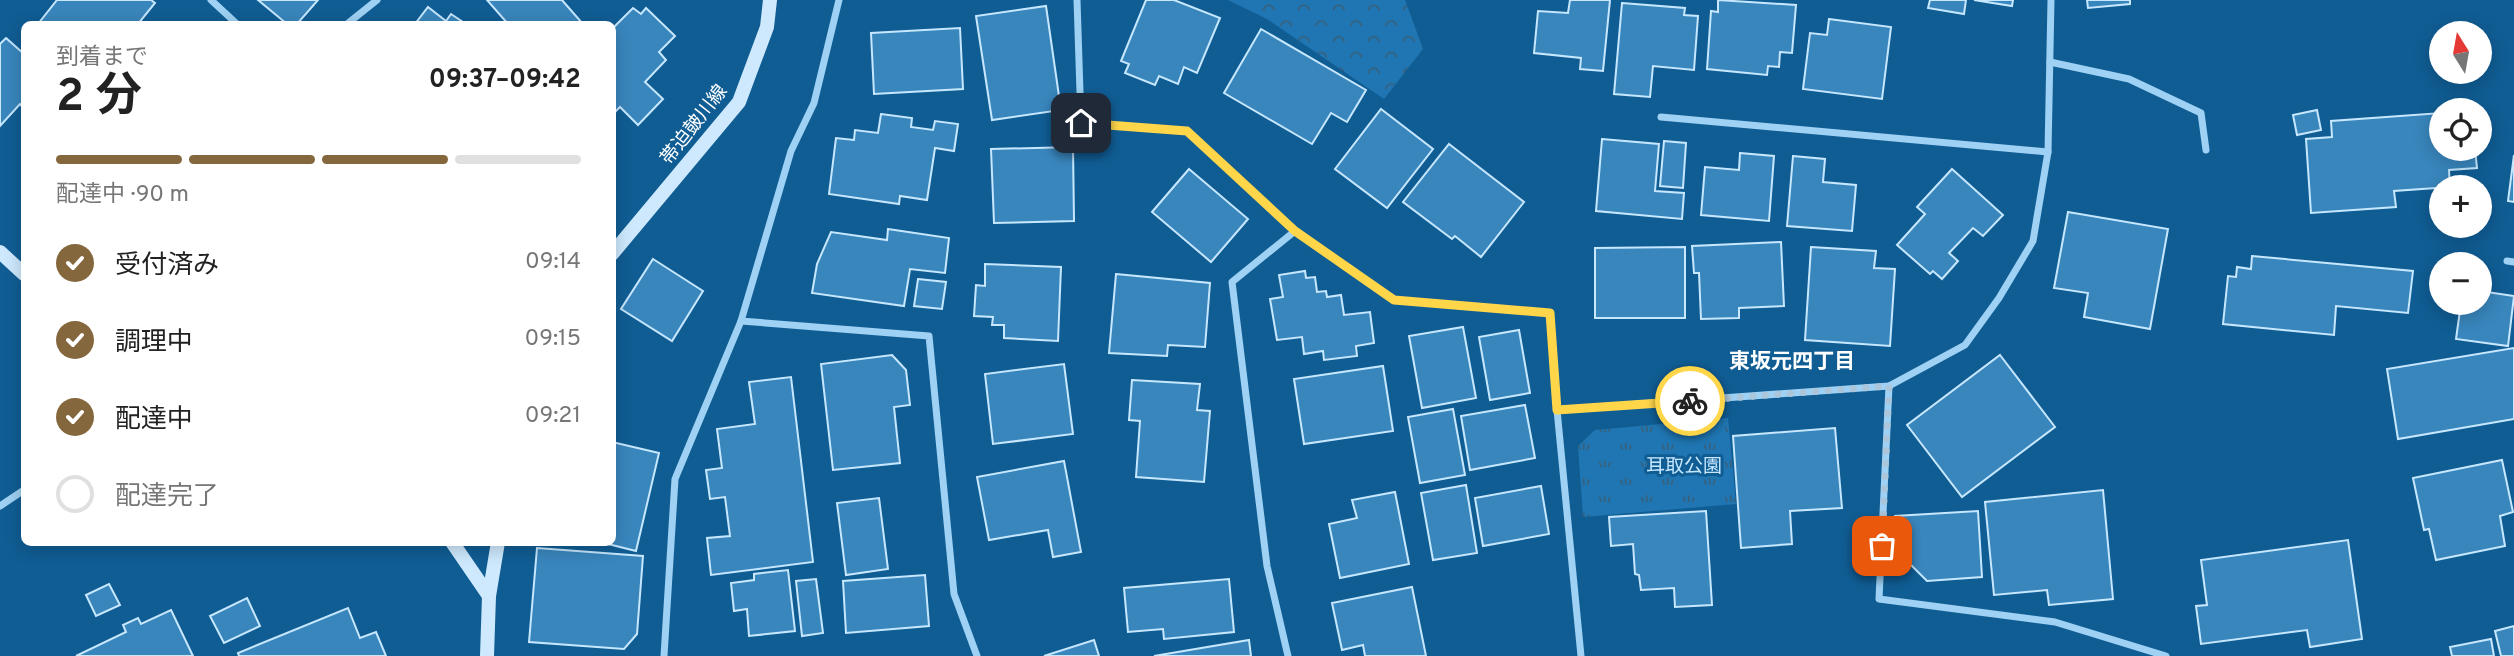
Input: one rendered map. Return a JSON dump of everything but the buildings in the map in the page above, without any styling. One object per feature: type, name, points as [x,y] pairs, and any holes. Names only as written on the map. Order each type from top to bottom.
[{"type":"street","points":[[211,0],[234,21]]},
{"type":"street","points":[[351,21],[377,0]]},
{"type":"street","name":"帯迫皷川線","points":[[616,249],[739,102],[767,27],[771,0]]},
{"type":"street","points":[[664,656],[675,479],[741,321],[791,151],[814,103],[839,0]]},
{"type":"street","points":[[1077,0],[1081,123],[1187,131],[1295,231],[1394,300],[1550,313],[1581,656]]},
{"type":"street","points":[[1557,410],[1889,386],[1965,345],[1999,299],[2033,240],[2048,152],[2051,0]]},
{"type":"street","points":[[2050,62],[2129,79],[2201,113],[2206,150]]},
{"type":"street","points":[[1661,117],[2048,152]]},
{"type":"street","points":[[1288,656],[1267,566],[1232,282],[1295,231]]},
{"type":"street","points":[[0,252],[21,271]]},
{"type":"street","points":[[741,321],[929,336],[954,594],[977,656]]},
{"type":"street","points":[[1889,386],[1879,599],[2055,622],[2166,656]]},
{"type":"street","points":[[0,506],[21,492]]},
{"type":"street","points":[[455,546],[489,596]]},
{"type":"street","points":[[487,656],[489,596],[497,546]]},
{"type":"green space","points":[[1228,0],[1405,0],[1423,49],[1384,99],[1267,19]]},
{"type":"green space","name":"耳取公園","points":[[1728,418],[1736,504],[1583,517],[1578,446],[1595,430]]},
{"type":"way so far","points":[[1690,401],[1889,386],[1882,546]]},
{"type":"district","name":"東坂元四丁目","points":[[1792,361]]},
{"type":"route","points":[[1081,123],[1187,131],[1295,231],[1394,300],[1550,313],[1557,410],[1690,401]]}]
